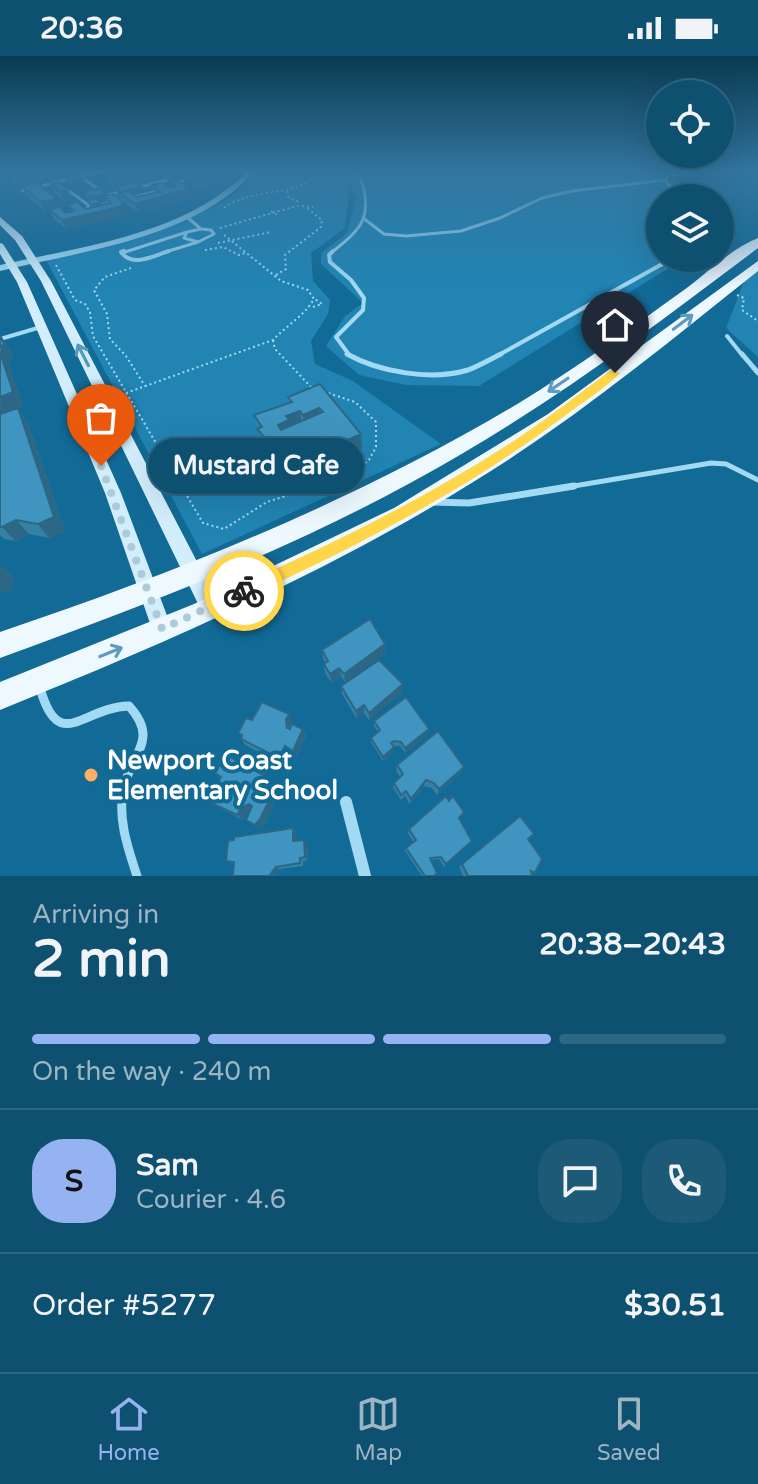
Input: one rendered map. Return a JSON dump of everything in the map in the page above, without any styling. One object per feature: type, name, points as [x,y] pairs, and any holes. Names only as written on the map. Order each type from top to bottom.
[{"type":"main road","points":[[0,220],[19,238],[46,281],[210,607]]},
{"type":"main road","points":[[0,645],[150,593],[194,574],[338,510],[481,434],[631,335],[758,242]]},
{"type":"main road","points":[[0,246],[41,327],[113,493],[162,629]]},
{"type":"main road","points":[[0,696],[162,629],[317,558],[423,501],[525,439],[758,265]]},
{"type":"street","points":[[31,258],[189,210]]},
{"type":"street","points":[[0,268],[7,262],[183,219],[203,210]]},
{"type":"street","points":[[346,802],[365,876]]},
{"type":"lane","points":[[364,210],[354,235],[329,255],[330,262],[351,280],[364,298],[363,310],[336,337],[347,354],[382,369],[426,374],[467,370],[509,350],[648,272]]},
{"type":"lane","points":[[363,218],[384,234],[406,236],[461,231],[516,210]]},
{"type":"lane","points":[[183,219],[201,229]]},
{"type":"lane","points":[[183,219],[190,231]]},
{"type":"lane","points":[[201,229],[211,230],[214,234],[133,262],[121,252],[190,231],[201,229]]},
{"type":"lane","points":[[190,231],[184,235],[187,240],[198,242]]},
{"type":"lane","points":[[0,339],[41,327]]},
{"type":"lane","points":[[727,336],[758,373]]},
{"type":"lane","points":[[423,501],[446,505],[469,503],[711,463],[726,464],[758,480]]},
{"type":"lane","points":[[38,681],[43,706],[52,723],[66,725],[117,704],[129,706],[139,717],[145,737],[123,789],[122,827],[137,876]]},
{"type":"path","points":[[125,393],[273,340],[311,307],[322,304],[308,290],[273,275],[217,229],[278,210]]},
{"type":"path","points":[[273,275],[286,269],[285,255],[290,249],[321,227],[322,220],[310,210]]},
{"type":"path","points":[[273,212],[279,216]]},
{"type":"path","points":[[200,248],[271,232]]},
{"type":"path","points":[[205,250],[223,247],[239,255],[246,253]]},
{"type":"path","points":[[58,259],[54,262],[75,300],[85,304],[90,312],[93,336],[203,523],[224,529],[267,502],[348,476],[369,460],[376,447],[376,422],[355,402],[310,387],[275,349],[273,340]]},
{"type":"path","points":[[142,265],[105,277],[94,290],[107,314],[110,339],[126,356],[145,386]]},
{"type":"path","points":[[725,290],[744,298],[742,310],[758,321]]},
{"type":"path","points":[[311,307],[314,299]]},
{"type":"path","points":[[175,476],[213,459],[209,453],[236,441]]},
{"type":"shaded area","points":[[204,210],[347,210],[345,228],[311,253],[313,281],[330,300],[328,314],[311,341],[315,364],[353,381],[441,444],[202,554],[46,260],[160,228]]},
{"type":"shaded area","points":[[353,210],[646,210],[646,272],[662,272],[479,386],[406,385],[359,375],[326,346],[345,316],[363,303],[321,264],[321,253],[346,234]]},
{"type":"shaded area","points":[[758,266],[758,357],[726,328],[748,271]]},
{"type":"building","points":[[50,210],[105,210],[62,220]]},
{"type":"building","points":[[0,352],[13,392],[0,397]]},
{"type":"building","points":[[320,384],[361,434],[290,466],[257,429],[262,427],[254,415],[292,402],[288,397]],"holes":[[[319,408],[323,412],[281,430],[278,425],[289,420],[286,416],[300,411],[303,415]]]},
{"type":"building","points":[[18,408],[54,517],[38,524],[16,520],[0,527],[0,414]]},
{"type":"building","points":[[370,619],[385,644],[344,674],[339,668],[330,674],[324,664],[328,661],[322,650]]},
{"type":"building","points":[[379,660],[403,684],[369,713],[364,705],[356,711],[341,686]]},
{"type":"building","points":[[406,697],[429,729],[405,748],[401,742],[394,741],[391,743],[394,747],[383,757],[371,738],[380,730],[374,721]]},
{"type":"building","points":[[262,702],[289,714],[287,728],[290,729],[292,724],[303,729],[293,751],[285,746],[279,758],[241,739],[242,735],[238,733],[246,718],[252,720]]},
{"type":"building","points":[[438,731],[464,767],[439,789],[426,780],[411,799],[406,791],[401,795],[394,783],[403,774],[397,765]]},
{"type":"building","points":[[230,757],[269,778],[264,788],[273,793],[255,825],[246,820],[252,806],[249,804],[241,808],[237,815],[207,801],[221,777],[215,773],[224,758],[228,760]]},
{"type":"building","points":[[446,796],[449,801],[453,796],[464,812],[459,818],[472,841],[446,864],[441,857],[430,858],[437,873],[425,876],[406,848],[416,840],[409,829]]},
{"type":"building","points":[[520,816],[534,834],[528,839],[542,859],[535,873],[531,871],[530,876],[468,876],[462,864]]},
{"type":"building","points":[[293,828],[293,841],[304,840],[305,857],[300,858],[300,863],[276,867],[269,876],[233,876],[234,862],[226,861],[228,841],[234,840],[234,837]]},
{"type":"way so far","points":[[101,466],[162,629],[244,591]]},
{"type":"place","name":"Mustard Cafe","points":[[101,466]]},
{"type":"place","name":"Newport Coast Elementary School","points":[[91,775]]},
{"type":"route","points":[[244,591],[317,558],[433,496],[525,439],[615,373]]}]
